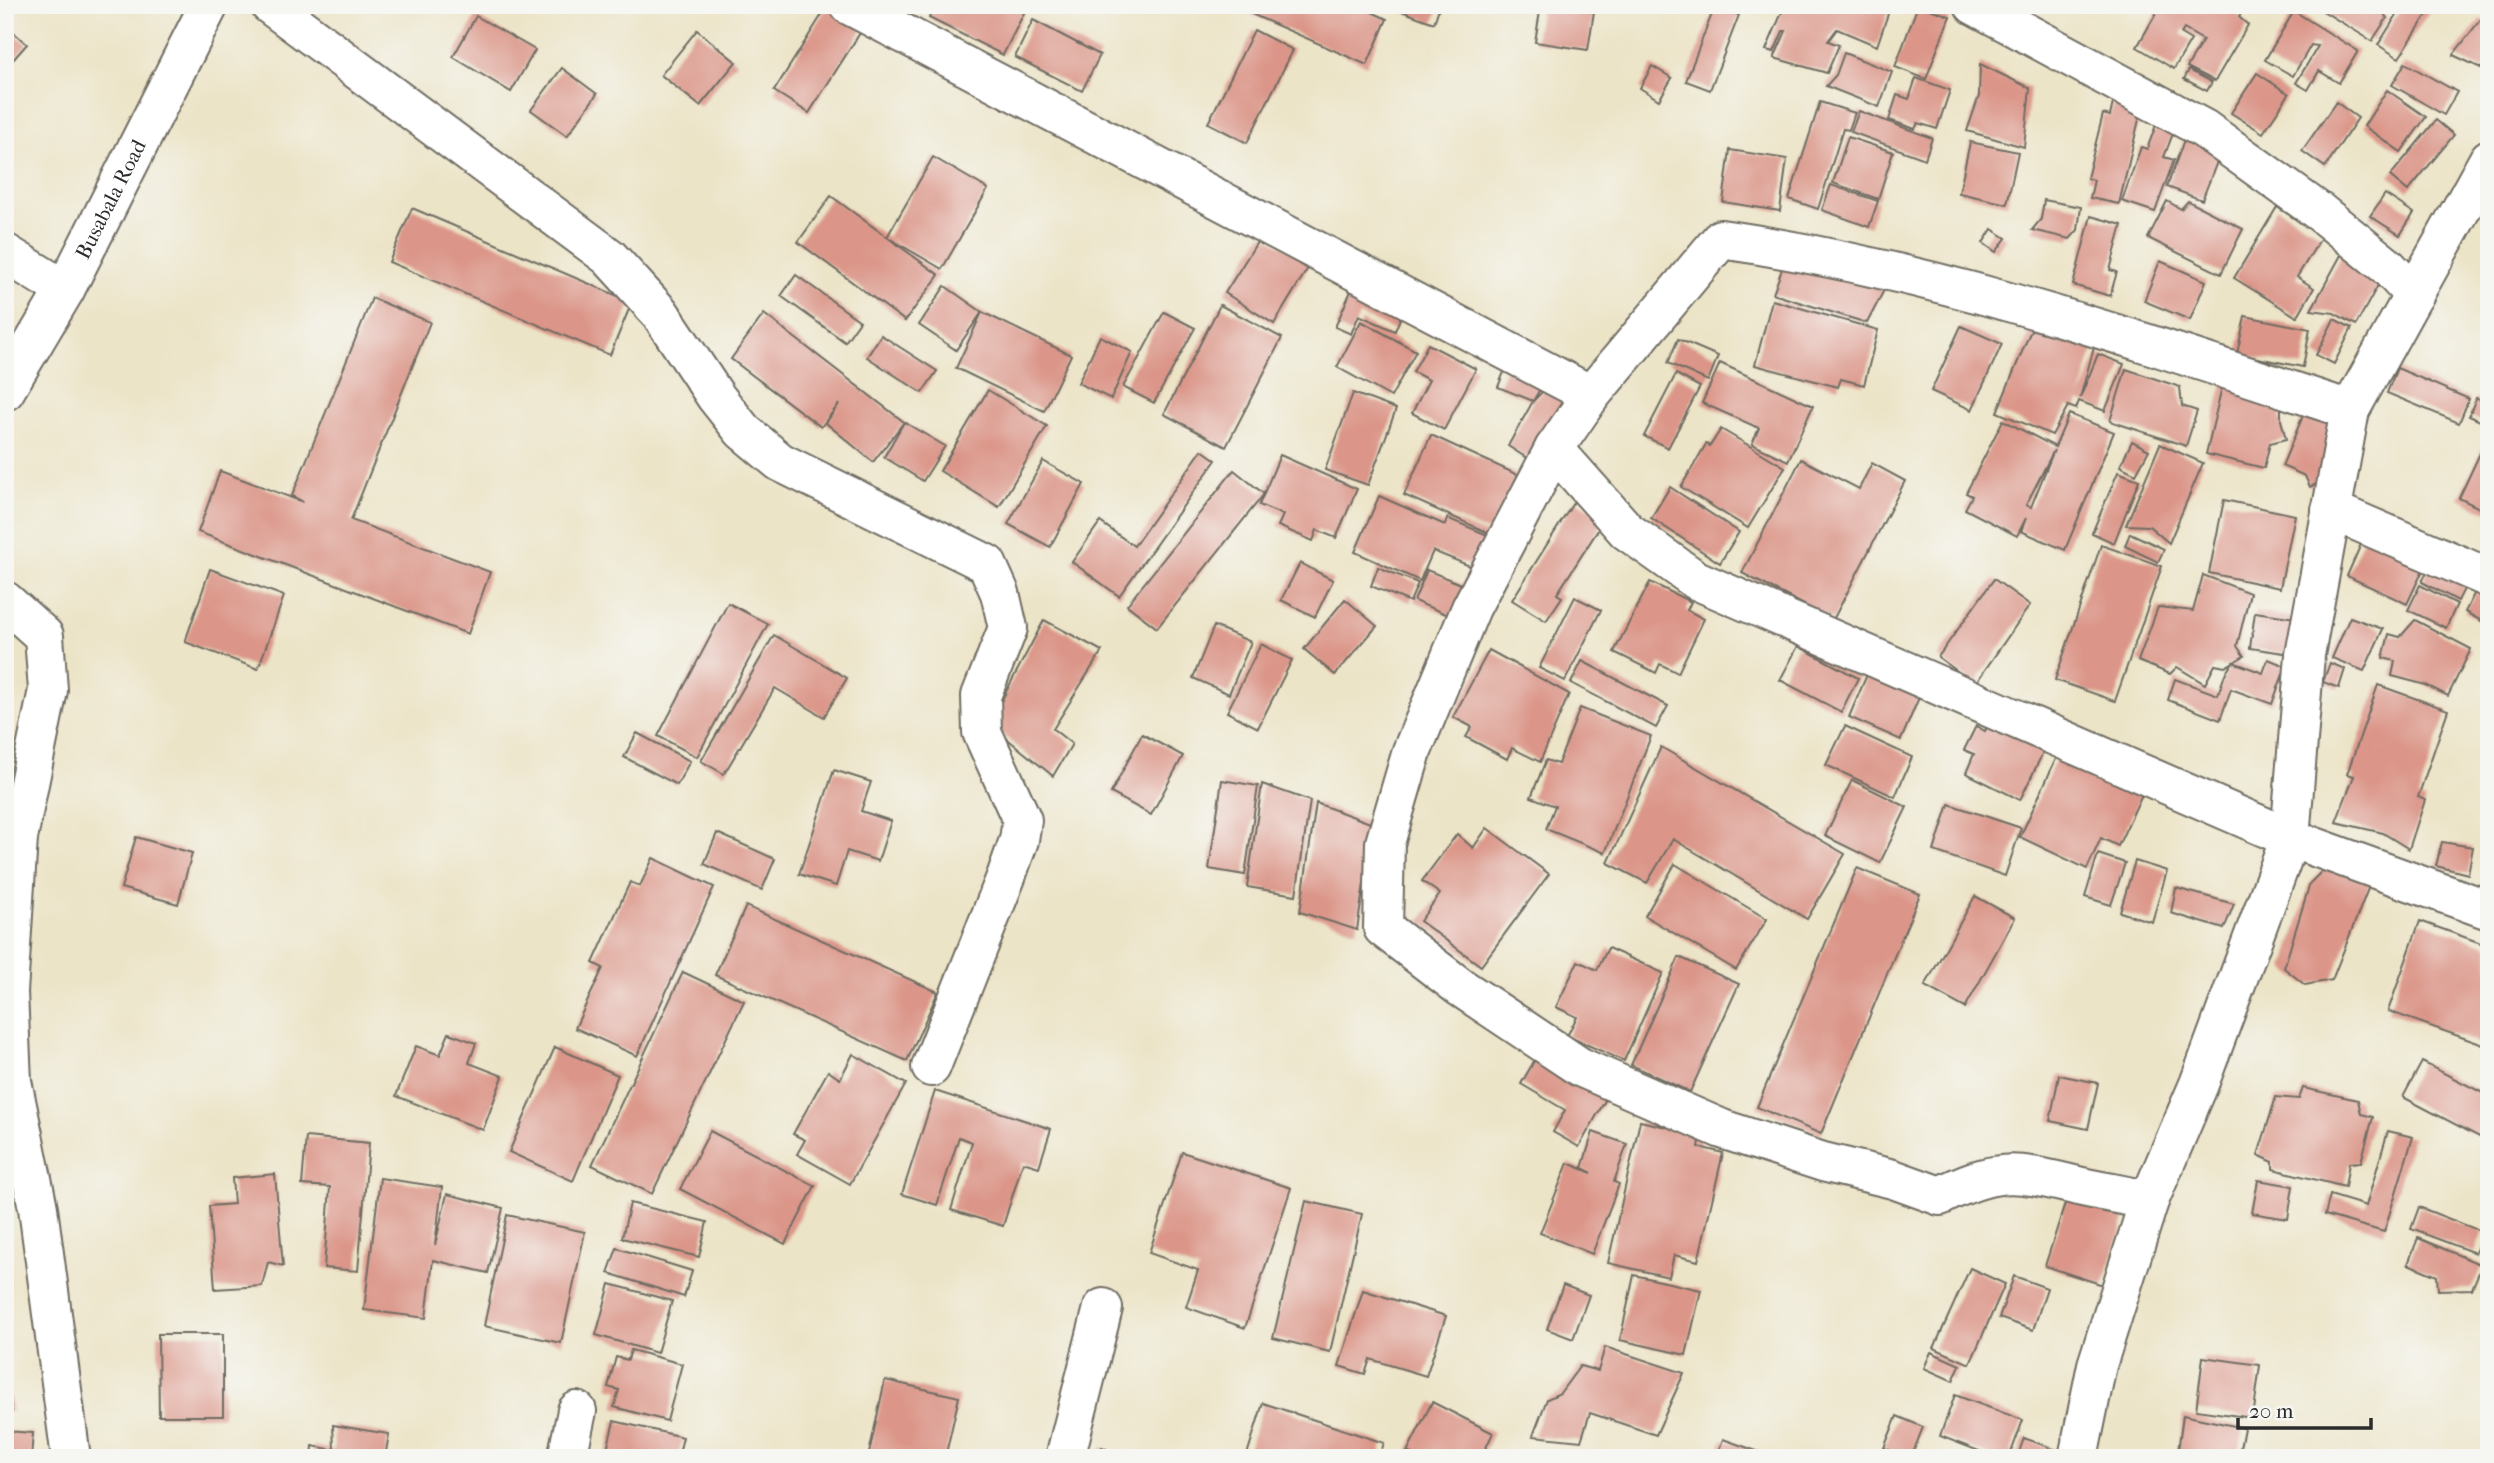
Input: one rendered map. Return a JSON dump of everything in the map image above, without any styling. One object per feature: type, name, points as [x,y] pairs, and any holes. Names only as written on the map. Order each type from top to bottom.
[{"type":"street","name":"Busabala Road","points":[[5,391],[65,290],[209,5]]},
{"type":"street","points":[[270,5],[609,257],[660,313],[716,397],[743,431],[780,462],[987,564],[1000,593],[1009,628],[981,696],[982,732],[1022,820],[1019,840],[1006,877],[931,1067]]},
{"type":"street","points":[[849,5],[1591,395]]},
{"type":"street","points":[[1974,5],[2204,130],[2321,213],[2388,267],[2414,295]]},
{"type":"street","points":[[2078,1458],[2097,1365],[2149,1201],[2199,1084],[2290,838],[2305,655],[2350,410],[2489,159]]},
{"type":"street","points":[[2149,1201],[2025,1173],[1994,1176],[1965,1184],[1940,1196],[1893,1179],[1823,1163],[1722,1129],[1580,1067],[1460,987],[1383,928],[1385,843],[1412,751],[1471,608],[1554,449],[1591,395],[1721,239],[1794,249],[2083,322],[2350,410]]},
{"type":"street","points":[[5,253],[65,290]]},
{"type":"street","points":[[1554,449],[1627,531],[1696,580],[2290,838],[2489,910]]},
{"type":"street","points":[[2332,510],[2489,578]]},
{"type":"street","points":[[5,601],[44,636],[48,690],[18,838],[8,992],[12,1081],[38,1208],[71,1458]]},
{"type":"street","points":[[1065,1458],[1103,1308]]},
{"type":"street","points":[[567,1458],[577,1411]]},
{"type":"building","points":[[828,5],[865,25],[809,113],[774,91]]},
{"type":"building","points":[[935,5],[1028,5],[1003,55],[929,18]]},
{"type":"building","points":[[1231,5],[1357,5],[1387,19],[1367,65]]},
{"type":"building","points":[[1385,5],[1440,5],[1434,23]]},
{"type":"building","points":[[1541,5],[1595,5],[1588,50],[1535,42]]},
{"type":"building","points":[[1785,5],[1891,5],[1877,46],[1837,29],[1828,41],[1839,45],[1827,73],[1774,58],[1786,31],[1783,31],[1774,52],[1766,50]]},
{"type":"building","points":[[1918,5],[1950,16],[1926,79],[1895,67]]},
{"type":"building","points":[[2161,5],[2247,5],[2239,17],[2248,25],[2215,81],[2187,67],[2203,40],[2184,29],[2181,34],[2191,40],[2174,69],[2137,47]]},
{"type":"building","points":[[2313,5],[2389,5],[2384,14],[2387,18],[2372,41]]},
{"type":"building","points":[[2403,5],[2422,5],[2430,10],[2399,58],[2378,45]]},
{"type":"building","points":[[1715,6],[1739,15],[1710,90],[1686,81]]},
{"type":"building","points":[[2294,11],[2358,51],[2339,83],[2319,71],[2308,90],[2296,83],[2318,46],[2311,45],[2293,76],[2265,60]]},
{"type":"building","points":[[476,16],[535,50],[511,92],[453,57]]},
{"type":"building","points":[[2481,19],[2489,27],[2489,61],[2483,69],[2453,55]]},
{"type":"building","points":[[1033,20],[1100,55],[1082,91],[1015,57]]},
{"type":"building","points":[[5,25],[27,44],[5,69]]},
{"type":"building","points":[[697,30],[736,62],[700,106],[661,75]]},
{"type":"building","points":[[1254,30],[1293,50],[1247,143],[1208,123]]},
{"type":"building","points":[[1844,53],[1892,72],[1879,107],[1826,86],[1836,75]]},
{"type":"building","points":[[2405,63],[2457,92],[2444,115],[2392,85]]},
{"type":"building","points":[[1980,64],[2030,88],[2024,147],[1967,131],[1979,96]]},
{"type":"building","points":[[1652,66],[1672,78],[1659,100],[1640,88]]},
{"type":"building","points":[[562,68],[597,94],[567,136],[531,110]]},
{"type":"building","points":[[2189,70],[2212,82],[2207,91],[2184,79]]},
{"type":"building","points":[[2257,73],[2289,94],[2263,133],[2231,113]]},
{"type":"building","points":[[1916,78],[1950,90],[1937,129],[1918,123],[1915,129],[1889,120],[1897,95],[1909,99]]},
{"type":"building","points":[[2118,82],[2146,90],[2119,204],[2090,198],[2094,180],[2087,178],[2103,114],[2110,116]]},
{"type":"building","points":[[2387,90],[2426,117],[2401,152],[2364,126]]},
{"type":"building","points":[[1820,102],[1855,113],[1849,130],[1843,129],[1818,209],[1789,199]]},
{"type":"building","points":[[2336,102],[2358,118],[2325,167],[2302,151]]},
{"type":"building","points":[[1859,111],[1932,138],[1925,159],[1851,132]]},
{"type":"building","points":[[2159,117],[2177,123],[2164,157],[2174,160],[2155,212],[2122,201],[2141,147],[2147,149]]},
{"type":"building","points":[[2436,120],[2454,135],[2408,191],[2390,176]]},
{"type":"building","points":[[2186,134],[2222,149],[2202,200],[2167,187]]},
{"type":"building","points":[[1848,137],[1893,152],[1878,199],[1833,183]]},
{"type":"building","points":[[1970,142],[2018,152],[2007,204],[1959,193]]},
{"type":"building","points":[[1730,150],[1787,159],[1780,211],[1723,202]]},
{"type":"building","points":[[933,157],[988,189],[942,269],[887,237]]},
{"type":"building","points":[[1831,185],[1878,201],[1869,227],[1822,210]]},
{"type":"building","points":[[2385,194],[2414,213],[2400,235],[2370,216]]},
{"type":"building","points":[[831,196],[939,275],[905,321],[798,242]]},
{"type":"building","points":[[2044,200],[2081,207],[2078,230],[2070,239],[2032,230],[2041,219]]},
{"type":"building","points":[[2167,201],[2181,209],[2188,201],[2243,229],[2221,274],[2148,238]]},
{"type":"building","points":[[2277,207],[2322,236],[2297,277],[2314,288],[2297,317],[2234,278]]},
{"type":"building","points":[[412,208],[632,302],[610,355],[389,262]]},
{"type":"building","points":[[2091,216],[2122,225],[2110,270],[2117,272],[2110,296],[2073,285]]},
{"type":"building","points":[[1992,229],[2006,238],[1996,252],[1983,243]]},
{"type":"building","points":[[1262,234],[1311,263],[1274,324],[1225,293]]},
{"type":"building","points":[[2347,244],[2388,267],[2356,325],[2334,313],[2311,310]]},
{"type":"building","points":[[1787,255],[1884,290],[1867,323],[1773,294]]},
{"type":"building","points":[[2160,261],[2206,281],[2190,320],[2144,301]]},
{"type":"building","points":[[796,275],[860,321],[845,342],[781,296]]},
{"type":"building","points":[[1355,282],[1406,304],[1395,331],[1359,315],[1351,334],[1335,327]]},
{"type":"building","points":[[945,286],[982,312],[956,350],[919,325]]},
{"type":"building","points":[[372,298],[430,322],[351,520],[490,572],[468,634],[198,532],[220,471],[303,502],[292,496]]},
{"type":"building","points":[[1772,300],[1878,330],[1864,385],[1841,379],[1838,387],[1755,365]]},
{"type":"building","points":[[1220,305],[1282,338],[1226,447],[1164,414]]},
{"type":"building","points":[[982,312],[1071,355],[1044,411],[956,368]]},
{"type":"building","points":[[1164,312],[1195,328],[1154,403],[1123,387]]},
{"type":"building","points":[[2038,313],[2098,333],[2080,398],[2098,354],[2124,364],[2105,411],[2079,401],[2076,409],[2068,406],[2052,435],[1997,412]]},
{"type":"building","points":[[764,314],[904,422],[873,462],[826,423],[839,404],[821,427],[731,359]]},
{"type":"building","points":[[2245,316],[2310,329],[2303,367],[2237,354]]},
{"type":"building","points":[[2334,319],[2352,328],[2334,364],[2316,355]]},
{"type":"building","points":[[1361,321],[1416,351],[1391,397],[1337,367]]},
{"type":"building","points":[[1961,326],[2002,344],[1972,410],[1931,391]]},
{"type":"building","points":[[881,335],[937,371],[922,393],[867,357]]},
{"type":"building","points":[[1100,336],[1132,352],[1111,399],[1078,383]]},
{"type":"building","points":[[1678,339],[1718,356],[1708,381],[1668,363]]},
{"type":"building","points":[[1428,344],[1476,369],[1444,430],[1412,413],[1429,380],[1413,372]]},
{"type":"building","points":[[1508,362],[1546,379],[1533,401],[1498,387]]},
{"type":"building","points":[[1720,363],[1813,406],[1788,461],[1752,444],[1759,428],[1702,403]]},
{"type":"building","points":[[2397,368],[2469,399],[2459,423],[2387,393]]},
{"type":"building","points":[[2126,369],[2180,387],[2182,406],[2197,411],[2186,446],[2110,421]]},
{"type":"building","points":[[1676,374],[1700,387],[1668,448],[1644,436]]},
{"type":"building","points":[[2225,374],[2281,392],[2281,420],[2286,439],[2270,443],[2264,468],[2206,454]]},
{"type":"building","points":[[988,390],[1047,426],[999,507],[940,471]]},
{"type":"building","points":[[1544,390],[1572,408],[1536,464],[1508,446],[1533,401]]},
{"type":"building","points":[[1353,393],[1396,409],[1368,485],[1325,470]]},
{"type":"building","points":[[2476,398],[2489,404],[2489,425],[2469,416]]},
{"type":"building","points":[[2307,406],[2335,417],[2326,480],[2310,487],[2305,476],[2282,466]]},
{"type":"building","points":[[2069,414],[2114,432],[2065,550],[2021,531],[2026,518],[2017,536],[1965,509],[1972,496],[1966,493],[2003,420],[2055,447]],"holes":[[[2054,450],[2031,507],[2026,505]]]},
{"type":"building","points":[[904,422],[945,446],[923,481],[884,457]]},
{"type":"building","points":[[1721,429],[1785,467],[1748,528],[1681,487],[1706,444],[1710,446]]},
{"type":"building","points":[[2489,434],[2489,513],[2459,498]]},
{"type":"building","points":[[1431,435],[1518,475],[1491,534],[1404,495]]},
{"type":"building","points":[[2132,441],[2149,450],[2136,474],[2120,466]]},
{"type":"building","points":[[2160,444],[2203,463],[2169,543],[2149,526],[2126,525]]},
{"type":"building","points":[[1202,450],[1216,460],[1119,596],[1072,562],[1100,522],[1134,546]]},
{"type":"building","points":[[1280,455],[1357,489],[1336,538],[1317,530],[1313,541],[1278,526],[1283,515],[1259,505]]},
{"type":"building","points":[[1801,459],[1859,489],[1872,463],[1905,481],[1833,620],[1742,573]]},
{"type":"building","points":[[1043,461],[1084,484],[1050,547],[1008,524]]},
{"type":"building","points":[[1234,470],[1264,494],[1157,628],[1127,605]]},
{"type":"building","points":[[2118,472],[2139,480],[2114,543],[2092,533]]},
{"type":"building","points":[[1670,487],[1739,532],[1720,563],[1651,518]]},
{"type":"building","points":[[1379,496],[1445,525],[1447,518],[1490,536],[1458,619],[1414,601],[1427,570],[1463,585],[1470,566],[1433,551],[1420,581],[1355,552]]},
{"type":"building","points":[[1575,500],[1605,519],[1557,594],[1562,597],[1546,621],[1512,600]]},
{"type":"building","points":[[2224,500],[2295,515],[2280,588],[2209,573]]},
{"type":"building","points":[[2368,528],[2429,557],[2407,604],[2347,576]]},
{"type":"building","points":[[2130,533],[2164,549],[2158,562],[2125,546]]},
{"type":"building","points":[[2101,545],[2162,566],[2115,701],[2055,680]]},
{"type":"building","points":[[2434,557],[2471,575],[2458,601],[2422,582]]},
{"type":"building","points":[[1300,563],[1333,580],[1315,617],[1281,600]]},
{"type":"building","points":[[1378,567],[1418,583],[1410,602],[1371,586]]},
{"type":"building","points":[[210,569],[284,596],[258,669],[185,642]]},
{"type":"building","points":[[2203,575],[2250,593],[2237,646],[2244,656],[2225,667],[2215,665],[2205,684],[2177,667],[2170,674],[2138,661],[2158,607],[2193,611]]},
{"type":"building","points":[[2483,576],[2489,579],[2489,625],[2465,612]]},
{"type":"building","points":[[1994,579],[2030,605],[1975,684],[1938,657]]},
{"type":"building","points":[[1650,582],[1691,602],[1687,610],[1704,619],[1678,673],[1660,664],[1656,673],[1614,652]]},
{"type":"building","points":[[2420,585],[2457,604],[2446,628],[2408,610]]},
{"type":"building","points":[[1575,597],[1601,610],[1565,681],[1539,668]]},
{"type":"building","points":[[1345,599],[1377,626],[1335,675],[1304,649]]},
{"type":"building","points":[[728,603],[768,624],[697,757],[658,736]]},
{"type":"building","points":[[2255,612],[2296,618],[2291,654],[2250,648]]},
{"type":"building","points":[[2350,617],[2383,629],[2364,671],[2332,658]]},
{"type":"building","points":[[1044,620],[1102,651],[1053,729],[1072,744],[1053,776],[989,724]]},
{"type":"building","points":[[2415,620],[2471,649],[2448,696],[2426,685],[2392,676],[2395,661],[2383,658],[2389,634],[2400,637]]},
{"type":"building","points":[[1214,626],[1251,642],[1229,694],[1193,678]]},
{"type":"building","points":[[774,635],[847,678],[824,717],[775,688],[724,774],[701,761]]},
{"type":"building","points":[[1261,644],[1292,660],[1258,728],[1227,712]]},
{"type":"building","points":[[1798,646],[1858,678],[1841,712],[1780,680]]},
{"type":"building","points":[[1489,650],[1569,694],[1540,762],[1512,748],[1507,759],[1466,737],[1472,727],[1453,717]]},
{"type":"building","points":[[2268,659],[2286,666],[2272,704],[2231,689],[2220,720],[2168,700],[2175,679],[2218,695],[2225,674],[2233,662],[2263,673]]},
{"type":"building","points":[[1582,661],[1668,706],[1656,728],[1571,683]]},
{"type":"building","points":[[2330,663],[2345,669],[2339,688],[2323,682]]},
{"type":"building","points":[[1871,665],[1923,688],[1901,740],[1849,717]]},
{"type":"building","points":[[2378,685],[2448,710],[2418,797],[2425,800],[2409,849],[2383,833],[2336,822],[2354,776],[2347,774]]},
{"type":"building","points":[[1998,705],[2053,732],[2020,800],[1966,773],[1974,754],[1964,750],[1976,726],[1985,731]]},
{"type":"building","points":[[1580,708],[1651,736],[1605,853],[1546,829],[1555,806],[1531,797],[1546,760],[1558,764]]},
{"type":"building","points":[[1845,726],[1912,757],[1895,797],[1826,765]]},
{"type":"building","points":[[637,733],[690,761],[677,785],[624,757]]},
{"type":"building","points":[[1142,734],[1183,756],[1151,815],[1111,793]]},
{"type":"building","points":[[1661,747],[1845,854],[1807,919],[1673,839],[1647,883],[1608,863]]},
{"type":"building","points":[[2061,748],[2145,788],[2118,846],[2101,838],[2087,869],[2020,837]]},
{"type":"building","points":[[834,770],[871,782],[861,811],[891,821],[878,861],[847,851],[836,886],[799,874]]},
{"type":"building","points":[[1222,780],[1258,786],[1245,875],[1209,869]]},
{"type":"building","points":[[1852,780],[1907,807],[1880,863],[1825,836]]},
{"type":"building","points":[[1262,784],[1310,801],[1296,895],[1247,887]]},
{"type":"building","points":[[1316,803],[1373,824],[1357,930],[1300,912]]},
{"type":"building","points":[[1949,804],[2021,828],[2005,876],[1934,851]]},
{"type":"building","points":[[1487,828],[1549,874],[1481,966],[1420,921],[1440,894],[1422,881],[1457,834],[1473,848]]},
{"type":"building","points":[[717,833],[775,859],[762,890],[704,864]]},
{"type":"building","points":[[136,837],[192,853],[178,904],[121,888]]},
{"type":"building","points":[[2442,842],[2473,847],[2468,874],[2436,866]]},
{"type":"building","points":[[2098,854],[2125,863],[2111,905],[2085,897]]},
{"type":"building","points":[[653,858],[714,887],[637,1056],[575,1028],[603,968],[593,963],[630,882],[640,886]]},
{"type":"building","points":[[2135,861],[2167,871],[2152,922],[2120,912]]},
{"type":"building","points":[[1675,864],[1767,919],[1736,970],[1645,916]]},
{"type":"building","points":[[2329,864],[2371,881],[2332,980],[2305,985],[2284,968],[2310,883]]},
{"type":"building","points":[[1857,868],[1920,894],[1821,1134],[1757,1107]]},
{"type":"building","points":[[2176,888],[2234,904],[2224,929],[2171,913]]},
{"type":"building","points":[[1975,896],[2015,918],[1965,1008],[1925,986]]},
{"type":"building","points":[[746,906],[938,992],[907,1061],[715,975]]},
{"type":"building","points":[[2420,921],[2489,946],[2489,1047],[2388,1011]]},
{"type":"building","points":[[1608,948],[1663,973],[1624,1061],[1567,1036],[1577,1017],[1556,1007],[1578,961],[1597,970]]},
{"type":"building","points":[[1679,957],[1739,984],[1690,1092],[1631,1065]]},
{"type":"building","points":[[683,972],[744,1001],[652,1194],[592,1165]]},
{"type":"building","points":[[449,1033],[476,1043],[469,1063],[503,1076],[483,1130],[396,1096],[416,1046],[440,1055]]},
{"type":"building","points":[[555,1047],[618,1075],[573,1181],[509,1152]]},
{"type":"building","points":[[853,1054],[906,1084],[850,1184],[797,1154],[805,1140],[793,1134],[828,1071],[840,1079]]},
{"type":"building","points":[[1537,1056],[1607,1097],[1579,1147],[1553,1132],[1565,1110],[1521,1084]]},
{"type":"building","points":[[2422,1062],[2489,1096],[2489,1133],[2485,1140],[2403,1097]]},
{"type":"building","points":[[2059,1075],[2098,1083],[2088,1129],[2050,1121]]},
{"type":"building","points":[[2303,1088],[2358,1100],[2361,1114],[2373,1117],[2361,1162],[2349,1163],[2345,1187],[2273,1169],[2273,1162],[2258,1155],[2276,1097],[2299,1099]]},
{"type":"building","points":[[935,1091],[1051,1129],[1039,1167],[1023,1162],[1003,1226],[951,1210],[972,1142],[959,1137],[937,1205],[902,1194]]},
{"type":"building","points":[[1640,1121],[1701,1135],[1699,1147],[1723,1153],[1698,1261],[1674,1255],[1669,1277],[1608,1263]]},
{"type":"building","points":[[710,1131],[815,1186],[785,1244],[680,1189]]},
{"type":"building","points":[[2388,1131],[2413,1137],[2384,1232],[2325,1215],[2330,1195],[2366,1206]]},
{"type":"building","points":[[1593,1132],[1627,1144],[1614,1182],[1619,1184],[1592,1254],[1540,1233],[1568,1163],[1592,1173],[1582,1168]]},
{"type":"building","points":[[306,1137],[369,1143],[358,1271],[324,1268],[330,1187],[302,1185]]},
{"type":"building","points":[[1182,1152],[1291,1188],[1245,1328],[1186,1307],[1198,1270],[1149,1253]]},
{"type":"building","points":[[275,1174],[283,1266],[268,1262],[262,1286],[215,1289],[209,1206],[234,1204],[232,1178]]},
{"type":"building","points":[[380,1178],[442,1187],[435,1245],[447,1194],[503,1208],[488,1273],[433,1260],[426,1318],[364,1310]]},
{"type":"building","points":[[2258,1180],[2293,1186],[2288,1219],[2252,1213]]},
{"type":"building","points":[[2070,1188],[2129,1208],[2103,1285],[2045,1266]]},
{"type":"building","points":[[1306,1201],[1362,1214],[1330,1352],[1273,1338]]},
{"type":"building","points":[[630,1203],[707,1222],[699,1257],[622,1238]]},
{"type":"building","points":[[2419,1207],[2483,1232],[2475,1253],[2411,1229]]},
{"type":"building","points":[[507,1215],[585,1232],[561,1343],[484,1326]]},
{"type":"building","points":[[2418,1238],[2482,1265],[2472,1289],[2438,1290],[2437,1276],[2408,1264]]},
{"type":"building","points":[[617,1248],[692,1271],[684,1297],[608,1273]]},
{"type":"building","points":[[1970,1268],[2005,1284],[1970,1364],[1934,1348]]},
{"type":"building","points":[[1634,1275],[1701,1290],[1686,1355],[1620,1340]]},
{"type":"building","points":[[2014,1276],[2047,1288],[2033,1330],[1999,1318]]},
{"type":"building","points":[[610,1284],[672,1301],[657,1353],[596,1335]]},
{"type":"building","points":[[1563,1285],[1589,1295],[1573,1339],[1547,1329]]},
{"type":"building","points":[[1363,1290],[1446,1316],[1426,1376],[1370,1359],[1365,1374],[1339,1366]]},
{"type":"building","points":[[158,1334],[223,1334],[223,1416],[159,1416]]},
{"type":"building","points":[[1605,1347],[1684,1373],[1656,1435],[1590,1413],[1581,1441],[1533,1436],[1547,1399],[1560,1393],[1580,1366],[1598,1371]]},
{"type":"building","points":[[631,1350],[682,1364],[667,1421],[614,1407],[619,1390],[608,1387],[616,1357],[628,1360]]},
{"type":"building","points":[[1931,1352],[1960,1365],[1953,1381],[1924,1368]]},
{"type":"building","points":[[2203,1357],[2260,1365],[2253,1418],[2196,1410]]},
{"type":"building","points":[[5,1365],[12,1412],[5,1412]]},
{"type":"building","points":[[885,1380],[959,1397],[945,1458],[868,1458]]},
{"type":"building","points":[[1955,1395],[2023,1420],[2009,1458],[1997,1458],[1940,1436]]},
{"type":"building","points":[[1432,1402],[1493,1433],[1481,1458],[1420,1458],[1407,1452]]},
{"type":"building","points":[[1263,1403],[1384,1443],[1379,1458],[1246,1458]]},
{"type":"building","points":[[2183,1415],[2244,1428],[2238,1458],[2177,1458]]},
{"type":"building","points":[[1897,1416],[1923,1427],[1911,1458],[1884,1448]]},
{"type":"building","points":[[614,1421],[683,1437],[678,1458],[605,1458]]},
{"type":"building","points":[[333,1425],[389,1434],[385,1458],[312,1458],[313,1446],[334,1450]]},
{"type":"building","points":[[5,1431],[33,1433],[31,1458],[5,1458]]},
{"type":"building","points":[[2024,1438],[2059,1451],[2057,1458],[2017,1458]]},
{"type":"building","points":[[1723,1439],[1762,1453],[1761,1458],[1716,1458]]},
{"type":"building","points":[[1102,1447],[1122,1458],[1096,1458]]},
{"type":"building","points":[[2269,1450],[2294,1455],[2294,1458],[2267,1458]]}]
